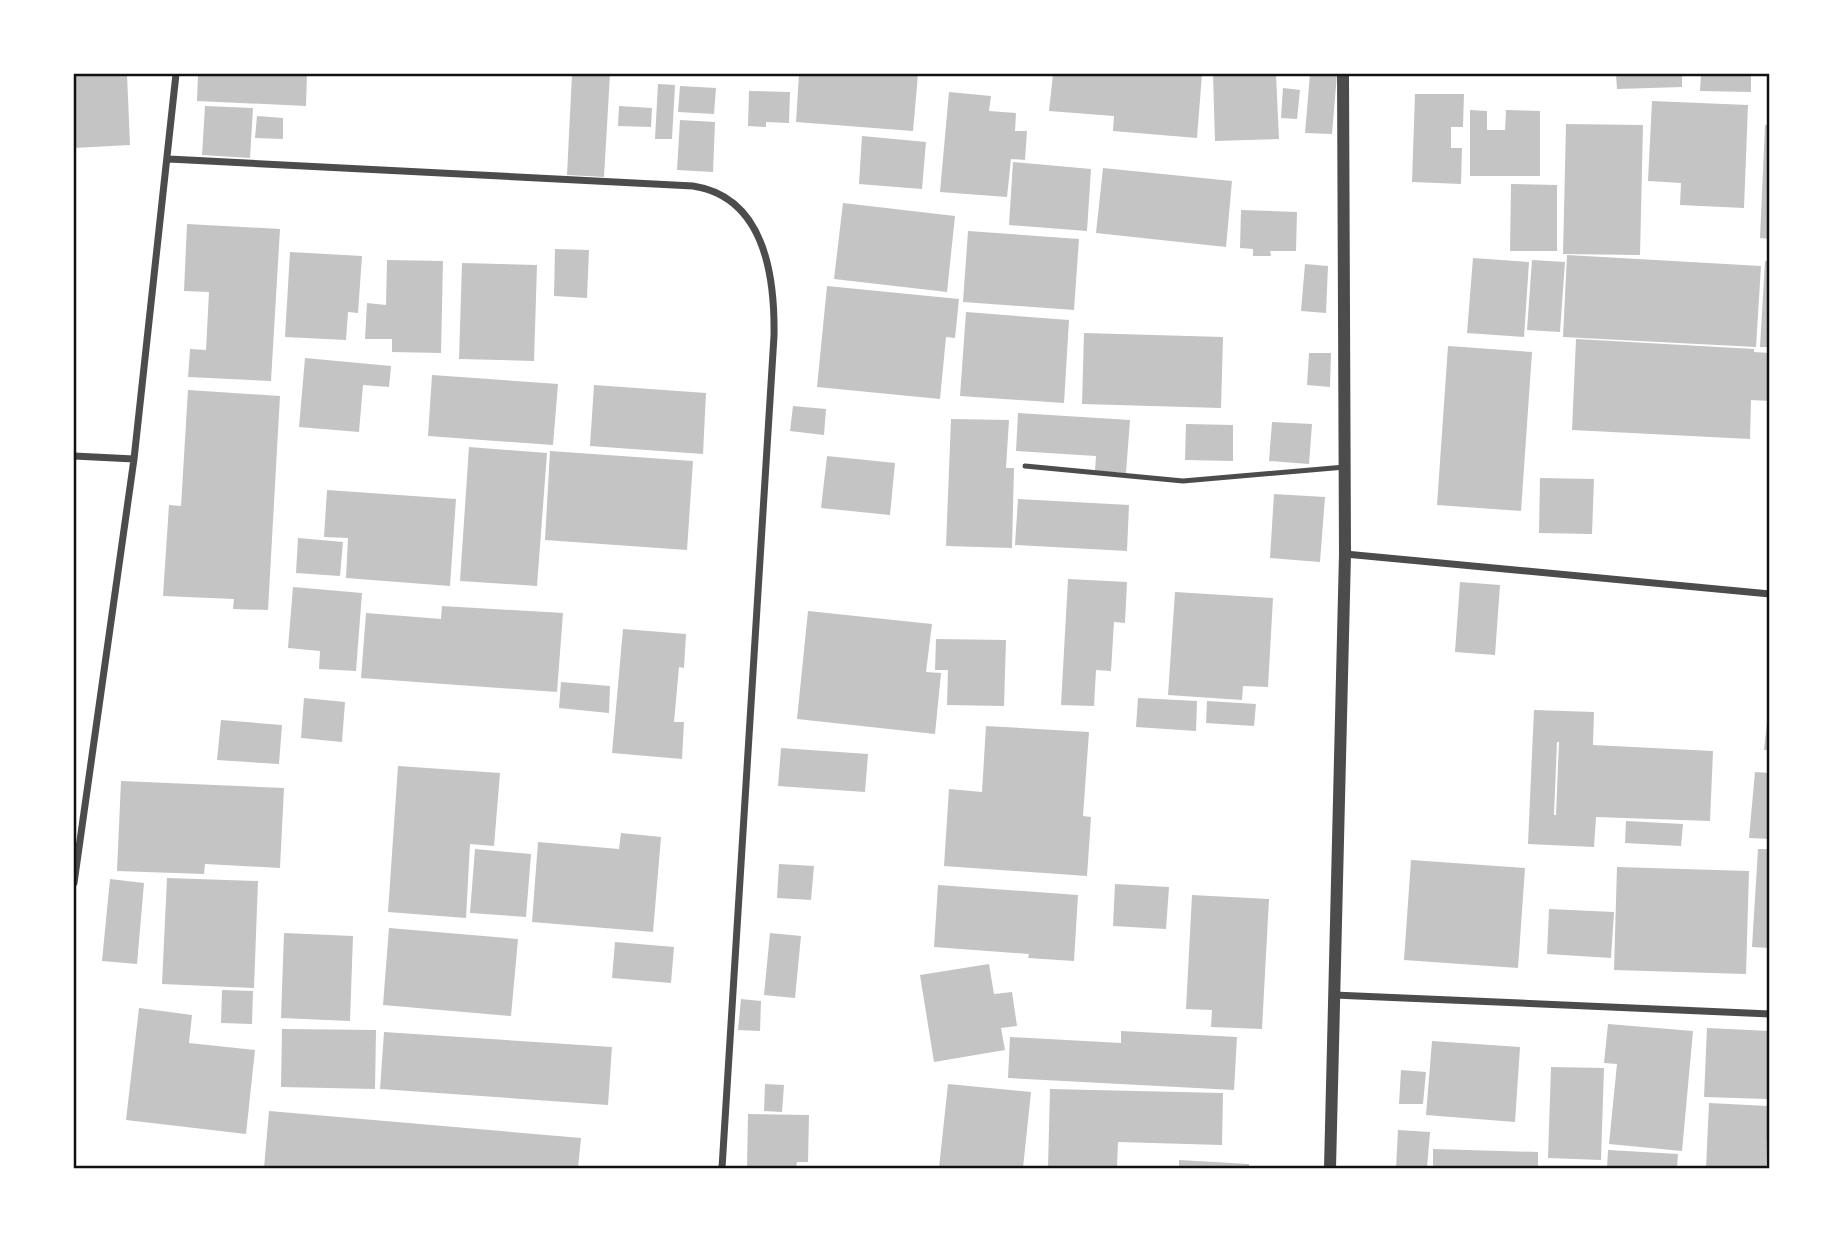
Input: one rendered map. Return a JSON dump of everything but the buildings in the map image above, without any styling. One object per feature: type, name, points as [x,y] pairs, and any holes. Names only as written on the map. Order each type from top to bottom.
[{"type":"street","points":[[74,883],[134,460],[169,159],[176,74]]},
{"type":"street","points":[[1330,1168],[1345,554],[1343,74]]},
{"type":"street","points":[[169,159],[693,186],[712,189],[729,198],[751,222],[761,241],[772,284],[774,336],[722,1168]]},
{"type":"street","points":[[74,456],[134,460]]},
{"type":"street","points":[[1345,554],[1769,594]]},
{"type":"street","points":[[1334,995],[1769,1014]]},
{"type":"lane","points":[[1025,466],[1183,481],[1345,467]]}]
